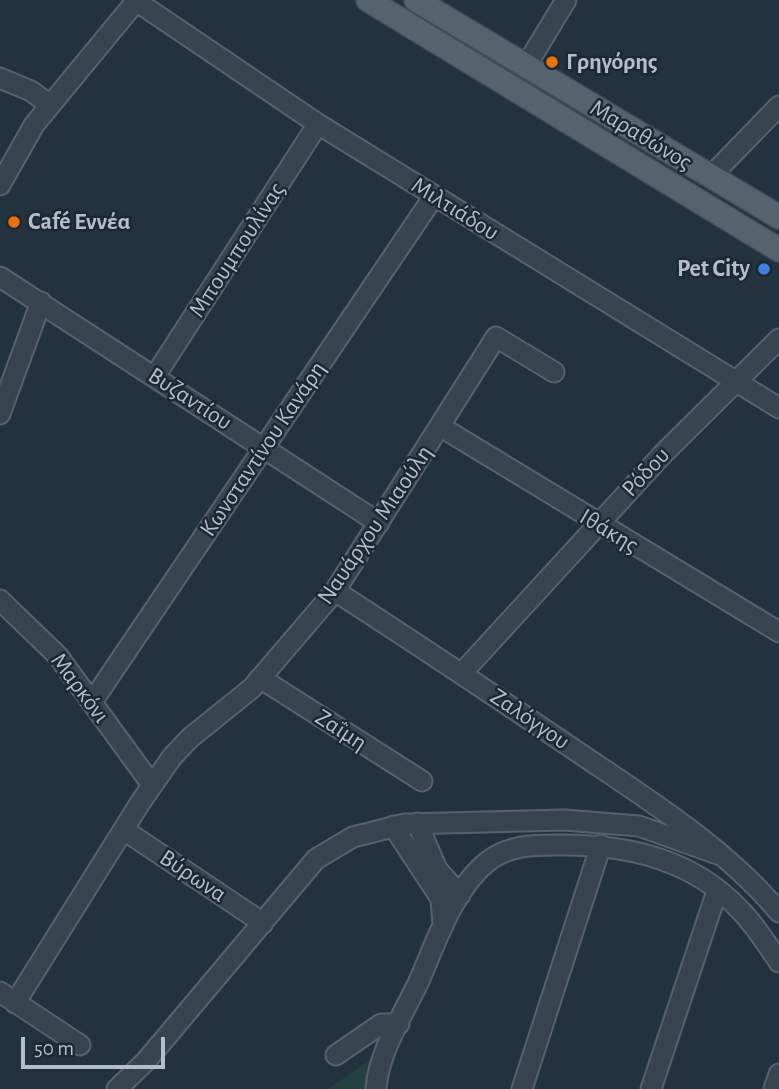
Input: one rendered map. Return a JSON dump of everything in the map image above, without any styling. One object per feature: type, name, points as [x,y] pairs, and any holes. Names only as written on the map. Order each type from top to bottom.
[{"type":"main road","name":"Μαραθώνος","points":[[368,0],[779,250]]},
{"type":"main road","name":"Μαραθώνος","points":[[416,0],[779,218]]},
{"type":"street","points":[[526,65],[566,0]]},
{"type":"street","points":[[0,184],[25,138],[136,1]]},
{"type":"street","name":"Μιλτιάδου","points":[[136,1],[318,124],[779,408]]},
{"type":"street","points":[[0,78],[31,91],[50,105]]},
{"type":"street","points":[[710,176],[779,106]]},
{"type":"street","name":"Μπουμπουλίνας","points":[[155,376],[318,124]]},
{"type":"street","name":"Κωνσταντίνου Κανάρη","points":[[92,702],[434,196]]},
{"type":"street","name":"Βυζαντίου","points":[[0,277],[379,523]]},
{"type":"street","points":[[0,414],[41,302]]},
{"type":"street","name":"Ναυάρχου Μιαούλη","points":[[8,998],[152,785],[181,747],[260,678],[335,591],[496,337],[555,372]]},
{"type":"street","name":"Ρόδου","points":[[462,673],[598,525],[735,381],[779,339]]},
{"type":"street","name":"Ιθάκης","points":[[441,427],[598,525],[779,632]]},
{"type":"street","name":"Ζαλόγγου","points":[[335,591],[462,673],[634,790],[720,855],[779,912]]},
{"type":"street","name":"Μαρκόνι","points":[[0,600],[46,643],[152,785]]},
{"type":"street","name":"Ζαΐμη","points":[[260,678],[422,781]]},
{"type":"street","points":[[117,1089],[146,1061],[316,859],[331,848],[365,833],[417,823],[564,820],[620,823],[660,831],[720,855]]},
{"type":"street","points":[[417,823],[437,869],[460,895]]},
{"type":"street","points":[[393,826],[441,899],[443,927]]},
{"type":"street","name":"Βύρωνα","points":[[124,830],[263,923]]},
{"type":"street","points":[[522,1089],[601,845]]},
{"type":"street","points":[[376,1089],[379,1073],[399,1024],[443,927],[472,877],[502,851],[531,846],[601,845],[663,859],[693,873],[744,914],[779,962]]},
{"type":"street","points":[[651,1089],[717,891]]},
{"type":"street","points":[[8,998],[80,1045]]},
{"type":"street","points":[[336,1055],[381,1024],[399,1024]]},
{"type":"street","points":[[774,1089],[779,1074]]},
{"type":"green space","points":[[373,1058],[367,1089],[328,1089]]},
{"type":"place","name":"Γρηγόρης","points":[[552,62]]},
{"type":"place","name":"Café Εννέα","points":[[14,222]]},
{"type":"place","name":"Pet City","points":[[764,269]]}]
